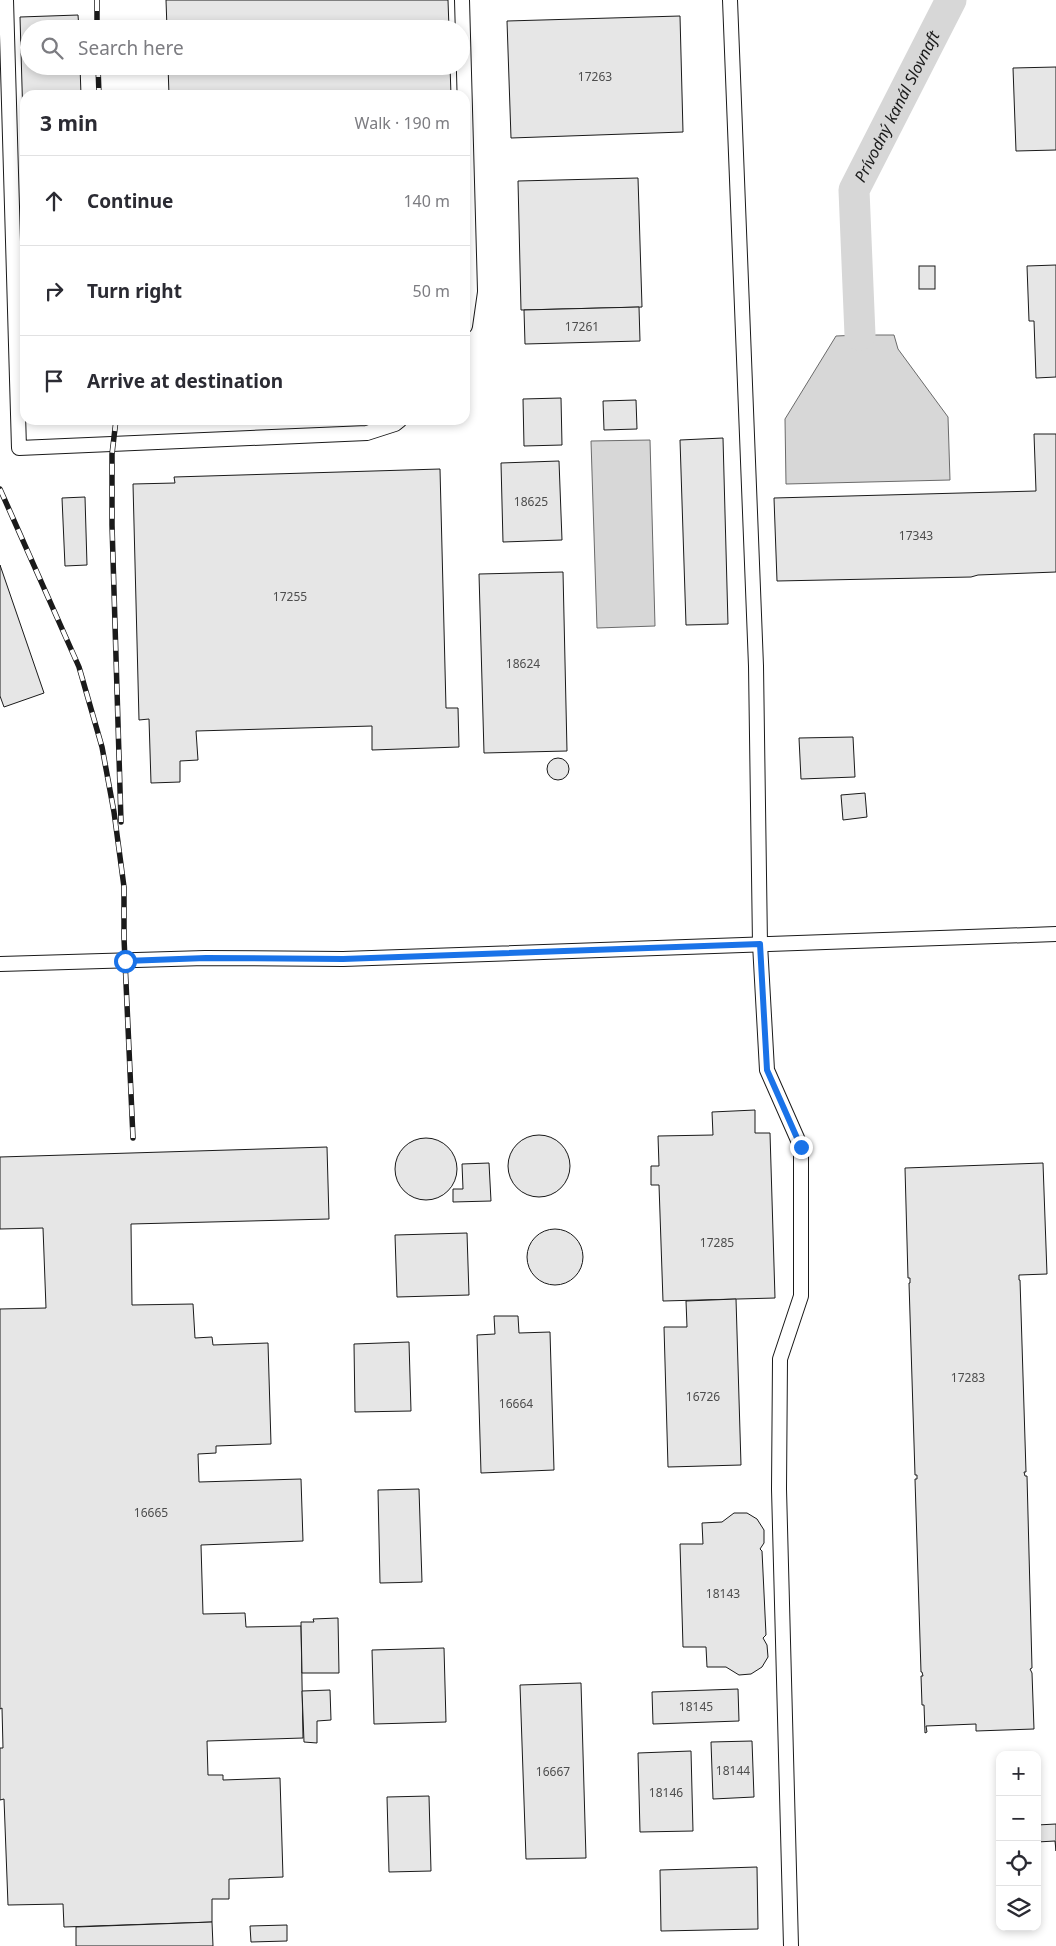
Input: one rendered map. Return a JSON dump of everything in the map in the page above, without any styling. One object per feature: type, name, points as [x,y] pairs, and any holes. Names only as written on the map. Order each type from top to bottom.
[{"type":"lane","points":[[6,0],[19,448],[367,433],[392,425]]},
{"type":"lane","points":[[462,0],[463,20]]},
{"type":"lane","points":[[730,0],[756,666],[760,944],[767,1070],[801,1147],[801,1296],[780,1359],[779,1489],[791,1946]]},
{"type":"lane","points":[[464,75],[464,90]]},
{"type":"lane","points":[[0,964],[206,958],[353,958],[1056,934]]},
{"type":"shaded area","points":[[894,335],[898,349],[948,417],[950,480],[786,484],[785,419],[836,336]]},
{"type":"shaded area","points":[[650,440],[655,626],[597,628],[591,441]]},
{"type":"building","points":[[166,0],[448,0],[449,20],[167,20]]},
{"type":"building","points":[[78,15],[78,20],[20,20],[20,17]]},
{"type":"building","points":[[680,16],[683,132],[511,138],[507,21]]},
{"type":"building","points":[[1056,67],[1056,150],[1016,151],[1013,68]]},
{"type":"building","points":[[22,75],[80,75],[81,90],[22,90]]},
{"type":"building","points":[[168,75],[450,75],[451,90],[169,90]]},
{"type":"building","points":[[638,178],[642,307],[521,310],[518,181]]},
{"type":"building","points":[[1056,265],[1056,377],[1036,378],[1034,321],[1029,321],[1027,266]]},
{"type":"building","points":[[919,266],[935,266],[935,289],[919,289]]},
{"type":"building","points":[[639,307],[640,341],[525,344],[524,310]]},
{"type":"building","points":[[561,398],[562,445],[524,446],[523,399]]},
{"type":"building","points":[[636,400],[637,429],[604,430],[603,401]]},
{"type":"building","points":[[1034,434],[1056,434],[1056,572],[978,575],[971,577],[777,581],[774,498],[1036,491]]},
{"type":"building","points":[[723,438],[728,624],[686,625],[680,440]]},
{"type":"building","points":[[559,461],[562,540],[503,542],[501,463]]},
{"type":"building","points":[[440,469],[446,708],[458,708],[459,747],[372,750],[372,726],[196,731],[198,760],[180,761],[180,782],[151,783],[149,719],[139,720],[133,484],[175,483],[174,477]]},
{"type":"building","points":[[85,497],[87,565],[65,566],[62,498]]},
{"type":"building","points":[[0,565],[44,693],[4,707],[0,696]]},
{"type":"building","points":[[563,572],[567,751],[484,753],[479,574]]},
{"type":"building","points":[[853,737],[855,777],[801,779],[799,738]]},
{"type":"building","points":[[558,758],[566,761],[569,769],[566,777],[558,780],[550,777],[547,769],[550,761]]},
{"type":"building","points":[[865,793],[867,817],[843,820],[841,795]]},
{"type":"building","points":[[755,1110],[755,1133],[770,1133],[775,1298],[663,1301],[659,1185],[651,1185],[651,1166],[659,1166],[658,1136],[713,1135],[712,1112]]},
{"type":"building","points":[[533,1135],[545,1135],[561,1144],[568,1154],[570,1166],[568,1178],[561,1188],[545,1197],[533,1197],[522,1192],[513,1183],[508,1172],[508,1160],[513,1149],[522,1140]]},
{"type":"building","points":[[420,1138],[432,1138],[448,1147],[455,1157],[457,1169],[455,1181],[448,1191],[432,1200],[420,1200],[409,1195],[400,1186],[395,1175],[395,1163],[400,1152],[409,1143]]},
{"type":"building","points":[[327,1147],[329,1219],[131,1224],[132,1305],[193,1304],[195,1338],[212,1337],[213,1345],[268,1343],[271,1444],[216,1446],[216,1453],[198,1454],[199,1482],[301,1479],[303,1541],[201,1545],[203,1614],[245,1613],[246,1627],[301,1626],[303,1738],[207,1741],[208,1775],[223,1775],[223,1780],[280,1778],[283,1877],[229,1879],[229,1899],[212,1899],[212,1922],[64,1927],[63,1904],[8,1905],[4,1799],[0,1800],[0,1748],[3,1748],[2,1708],[0,1709],[0,1309],[46,1308],[43,1228],[0,1229],[0,1157]]},
{"type":"building","points":[[489,1163],[491,1201],[453,1202],[453,1189],[463,1189],[462,1164]]},
{"type":"building","points":[[1043,1163],[1047,1274],[1019,1275],[1026,1472],[1024,1472],[1025,1476],[1027,1476],[1032,1668],[1030,1669],[1032,1673],[1034,1729],[976,1731],[976,1724],[926,1726],[927,1732],[925,1733],[924,1705],[922,1705],[921,1676],[923,1676],[921,1672],[915,1479],[917,1479],[917,1475],[915,1475],[905,1168]]},
{"type":"building","points":[[555,1229],[566,1231],[575,1237],[581,1246],[583,1257],[581,1268],[575,1277],[566,1283],[555,1285],[544,1283],[535,1277],[529,1268],[527,1257],[529,1246],[535,1237],[544,1231]]},
{"type":"building","points":[[467,1233],[469,1295],[397,1297],[395,1235]]},
{"type":"building","points":[[736,1299],[741,1465],[668,1467],[664,1327],[687,1327],[686,1301]]},
{"type":"building","points":[[494,1316],[518,1316],[519,1333],[550,1332],[554,1470],[481,1473],[477,1335],[495,1334]]},
{"type":"building","points":[[409,1342],[411,1411],[355,1412],[354,1344]]},
{"type":"building","points":[[419,1489],[422,1582],[380,1583],[378,1490]]},
{"type":"building","points":[[734,1513],[747,1513],[757,1519],[764,1530],[764,1543],[760,1549],[762,1551],[766,1635],[763,1638],[767,1645],[768,1657],[762,1667],[751,1674],[739,1675],[726,1667],[707,1667],[706,1647],[683,1647],[680,1544],[703,1544],[702,1523],[722,1522]]},
{"type":"building","points":[[338,1618],[339,1673],[302,1673],[301,1622],[314,1622],[313,1619]]},
{"type":"building","points":[[444,1648],[446,1722],[374,1724],[372,1650]]},
{"type":"building","points":[[581,1683],[586,1858],[526,1859],[520,1685]]},
{"type":"building","points":[[738,1689],[739,1721],[653,1724],[652,1692]]},
{"type":"building","points":[[330,1690],[331,1720],[317,1721],[317,1743],[304,1742],[302,1691]]},
{"type":"building","points":[[752,1741],[754,1797],[713,1799],[711,1742]]},
{"type":"building","points":[[691,1751],[693,1831],[640,1832],[638,1753]]},
{"type":"building","points":[[429,1796],[431,1871],[389,1872],[387,1797]]},
{"type":"building","points":[[1056,1824],[1056,1851],[1055,1841],[1041,1842],[1041,1825]]},
{"type":"building","points":[[757,1867],[758,1929],[661,1931],[660,1870]]},
{"type":"building","points":[[212,1922],[213,1946],[76,1946],[76,1927]]},
{"type":"building","points":[[287,1925],[287,1941],[251,1942],[250,1926]]},
{"type":"waterway","name":"Prívodný kanál Slovnaft","points":[[860,335],[854,190],[951,0]]},
{"type":"railway","points":[[97,0],[97,20]]},
{"type":"railway","points":[[98,75],[99,90]]},
{"type":"railway","points":[[115,425],[112,454],[112,525],[121,822]]},
{"type":"railway","points":[[0,489],[79,667],[102,747],[114,812],[124,887],[124,938],[133,1138]]},
{"type":"route","points":[[125,961],[206,958],[343,959],[760,944],[767,1070],[801,1147]]}]
